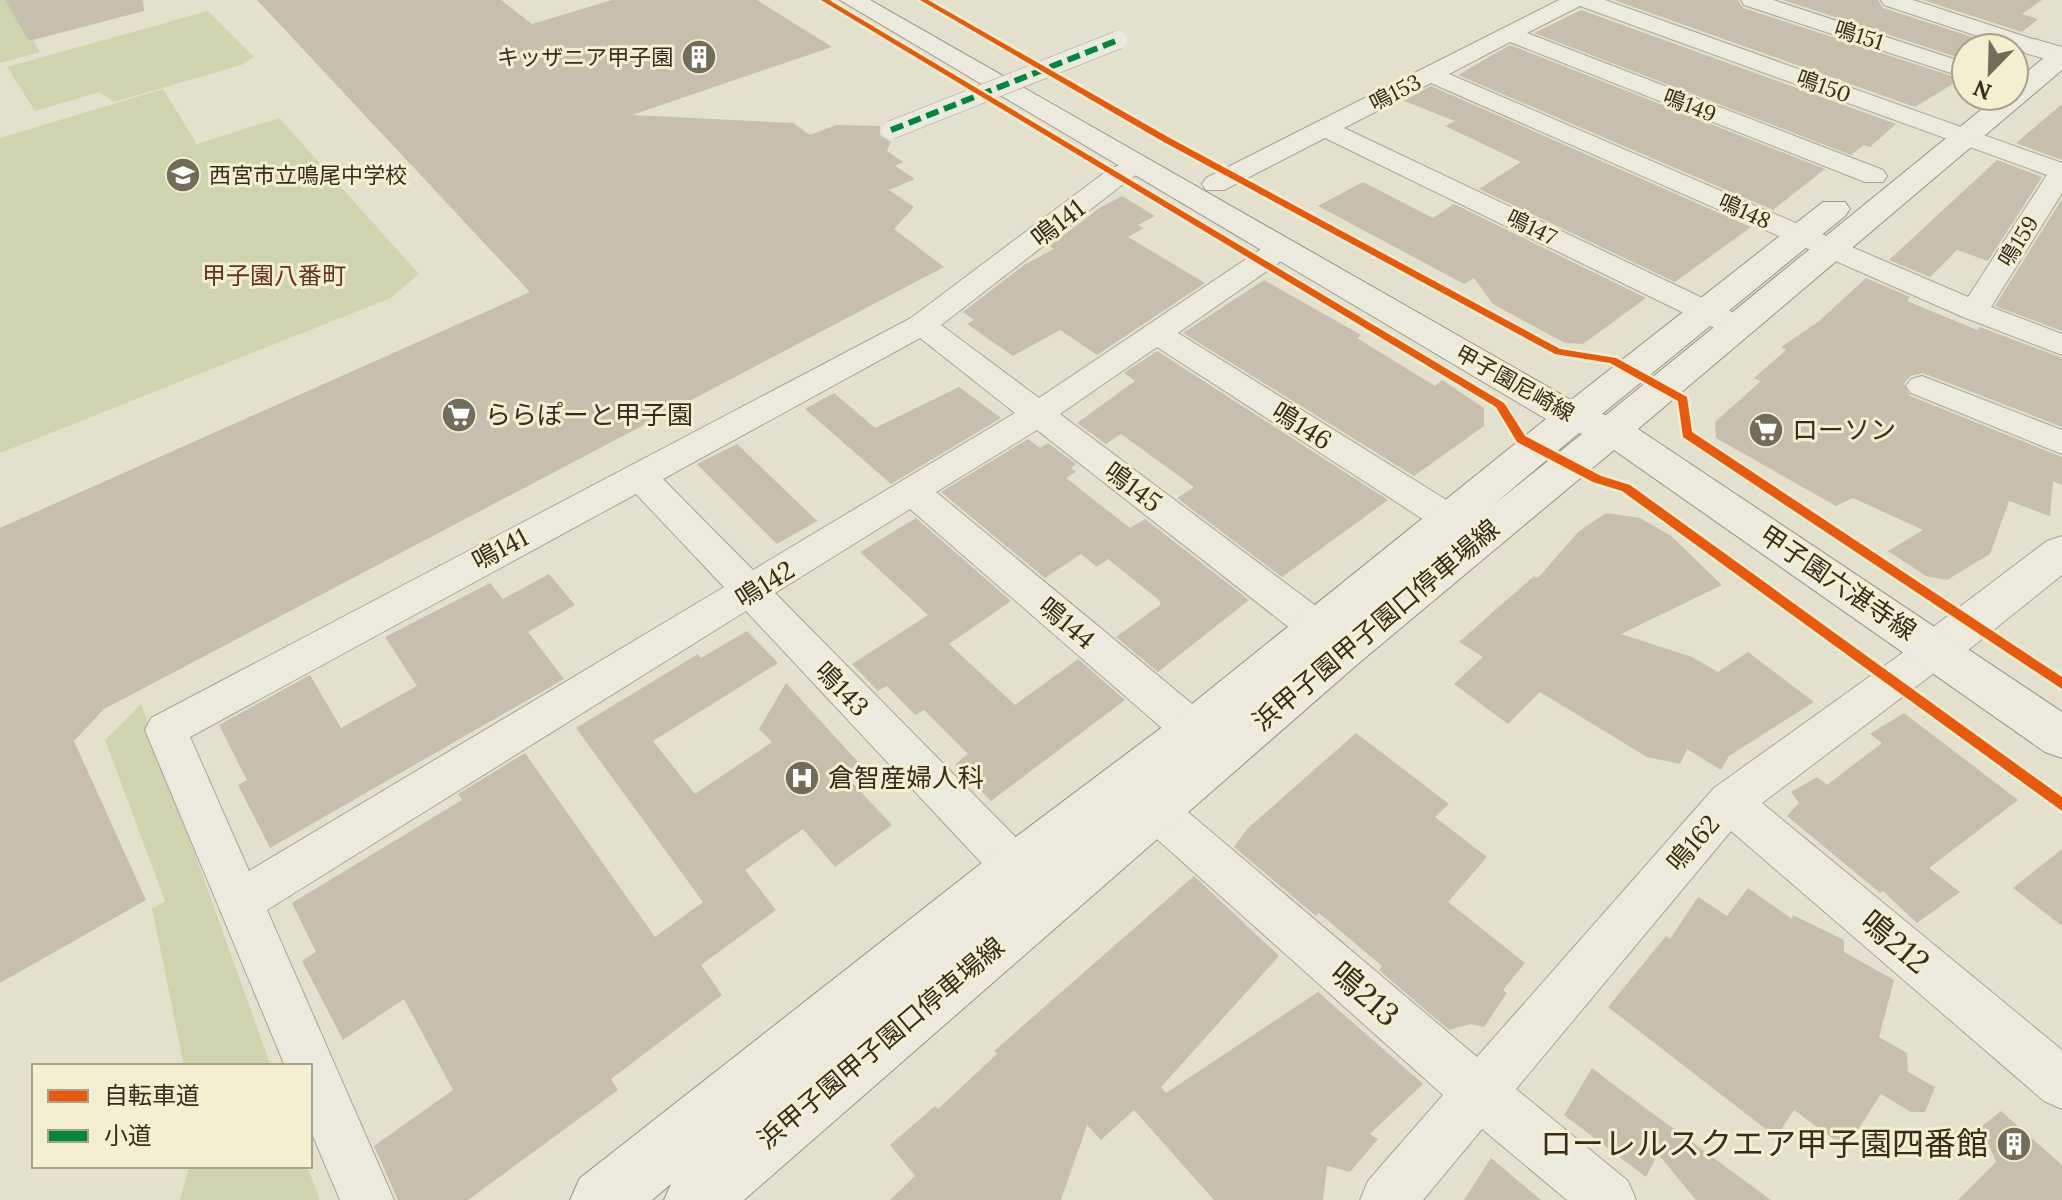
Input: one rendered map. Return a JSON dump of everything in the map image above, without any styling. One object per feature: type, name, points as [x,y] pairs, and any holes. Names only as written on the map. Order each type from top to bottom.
[{"type":"main road","name":"甲子園尼崎線","points":[[852,0],[1280,249],[1594,417]]},
{"type":"main road","name":"甲子園尼崎線","points":[[886,0],[1215,184],[1594,417]]},
{"type":"main road","name":"浜甲子園甲子園口停車場線","points":[[1330,638],[1448,518],[1594,417],[1738,327],[1833,250],[1967,137],[2043,56],[2062,25]]},
{"type":"main road","name":"浜甲子園甲子園口停車場線","points":[[602,1200],[1032,885],[1208,742],[1594,417],[1706,311],[1953,112]]},
{"type":"main road","name":"甲子園六湛寺線","points":[[1594,417],[2062,738]]},
{"type":"main road","name":"鳴162","points":[[1936,650],[2062,552]]},
{"type":"main road","name":"浜甲子園甲子園口停車場線","points":[[696,1200],[1032,885]]},
{"type":"street","name":"鳴153","points":[[1215,184],[1575,0]]},
{"type":"street","name":"鳴150","points":[[1585,0],[2059,168]]},
{"type":"street","name":"鳴151","points":[[1752,0],[1950,66]]},
{"type":"street","points":[[1892,0],[2043,56]]},
{"type":"street","name":"鳴149","points":[[1507,33],[1874,176]]},
{"type":"street","points":[[891,130],[1118,40]]},
{"type":"street","name":"鳴148","points":[[1430,74],[1974,311],[2062,345]]},
{"type":"street","name":"鳴147","points":[[1325,128],[1738,327]]},
{"type":"street","name":"鳴141","points":[[309,1064],[166,730],[638,474],[922,325],[1117,176],[1136,166]]},
{"type":"street","name":"鳴159","points":[[1974,311],[2059,168]]},
{"type":"street","name":"鳴142","points":[[239,902],[749,594],[1038,414],[1280,249]]},
{"type":"street","name":"鳴145","points":[[922,325],[1330,638]]},
{"type":"street","name":"鳴146","points":[[1156,333],[1448,518]]},
{"type":"street","points":[[1922,386],[2062,443]]},
{"type":"street","name":"鳴143","points":[[638,474],[749,594],[1032,885]]},
{"type":"street","name":"鳴144","points":[[913,492],[1208,742]]},
{"type":"street","name":"鳴162","points":[[1387,1200],[1729,802],[1936,650]]},
{"type":"street","name":"鳴213","points":[[1140,797],[1479,1092],[1609,1200]]},
{"type":"street","name":"鳴212","points":[[1729,802],[2062,1083]]},
{"type":"street","name":"鳴141","points":[[312,1071],[367,1200]]},
{"type":"green space","points":[[0,0],[10,0],[40,52],[0,63]]},
{"type":"green space","points":[[208,11],[254,57],[241,65],[114,102],[100,92],[35,111],[7,67]]},
{"type":"green space","name":"西宮市立鳴尾中学校","points":[[163,89],[197,144],[279,118],[419,274],[391,298],[0,453],[0,138]]},
{"type":"green space","points":[[141,704],[270,1064],[184,1064],[152,908],[165,901],[105,740]]},
{"type":"green space","points":[[188,1168],[308,1168],[320,1200],[180,1200]]},
{"type":"building","points":[[5,0],[143,0],[144,11],[29,41]]},
{"type":"building","name":"ららぽーと甲子園","points":[[257,0],[501,0],[532,24],[612,0],[757,0],[832,47],[632,115],[793,123],[810,135],[836,125],[880,126],[880,135],[891,142],[887,151],[903,162],[895,166],[915,179],[889,190],[914,207],[894,229],[944,267],[104,709],[74,741],[146,900],[0,983],[0,528],[530,292]]},
{"type":"building","points":[[1614,0],[1738,0],[1743,8],[1950,75],[1950,86],[1915,107]]},
{"type":"building","points":[[1783,0],[1878,0],[1883,8],[1957,32],[1950,32],[1950,55]]},
{"type":"building","points":[[1923,0],[2042,0],[2022,14],[2038,19],[2022,32]]},
{"type":"building","points":[[1581,10],[1896,124],[1870,147],[1864,145],[1851,155],[1534,33]]},
{"type":"building","points":[[1510,45],[1825,169],[1773,210],[1458,75]]},
{"type":"building","points":[[1431,86],[1751,227],[1675,282],[1479,189],[1521,162],[1445,126],[1455,121],[1404,101]]},
{"type":"building","points":[[2062,104],[2062,160],[2016,143]]},
{"type":"building","points":[[1997,160],[2042,177],[1988,261],[1957,250],[1930,277],[1889,260]]},
{"type":"building","points":[[1363,182],[1433,218],[1454,204],[1646,298],[1583,344],[1565,343],[1493,304],[1474,278],[1464,284],[1318,206]]},
{"type":"building","points":[[1122,196],[1155,216],[1138,225],[1144,228],[1128,237],[1205,283],[1097,355],[1060,330],[1013,356],[967,324],[974,320],[963,312],[1024,265],[1054,249],[1049,246],[1101,207]]},
{"type":"building","points":[[2062,199],[2062,331],[1995,306]]},
{"type":"building","points":[[1866,278],[1910,297],[1907,301],[1977,330],[1980,327],[2062,358],[2062,427],[1923,373],[1910,376],[1904,384],[1910,396],[2062,457],[2062,485],[2053,481],[2050,516],[2009,501],[1990,554],[1947,580],[1926,576],[1888,551],[1923,530],[1853,498],[1836,506],[1716,438],[1715,422],[1761,381],[1754,378],[1786,350],[1781,347],[1818,322]]},
{"type":"building","points":[[1264,280],[1361,335],[1357,338],[1435,386],[1442,380],[1484,408],[1484,426],[1414,476],[1183,333]]},
{"type":"building","points":[[1157,351],[1388,500],[1282,577],[1177,498],[1194,487],[1121,434],[1106,444],[1077,423],[1135,381],[1124,373]]},
{"type":"building","points":[[959,387],[1001,418],[891,484],[805,409],[834,393],[875,428]]},
{"type":"building","points":[[1028,439],[1040,448],[1048,443],[1076,464],[1071,468],[1076,472],[1066,478],[1130,528],[1145,519],[1249,600],[1158,672],[1116,637],[1160,605],[1160,601],[1108,559],[1097,567],[1081,554],[1045,578],[941,492]]},
{"type":"building","points":[[737,444],[817,521],[777,544],[697,464]]},
{"type":"building","points":[[1606,513],[1640,518],[1671,536],[1722,585],[1621,634],[1692,657],[1718,672],[1748,652],[1814,702],[1729,756],[1721,770],[1687,749],[1680,764],[1647,757],[1540,692],[1508,724],[1454,684],[1483,657],[1459,642],[1534,576],[1538,578],[1578,532]]},
{"type":"building","points":[[916,518],[1011,601],[949,644],[1015,705],[1078,659],[1125,700],[991,801],[955,764],[968,754],[924,710],[915,715],[887,686],[878,691],[852,664],[928,615],[860,552]]},
{"type":"building","points":[[549,574],[575,605],[528,632],[564,679],[270,848],[238,785],[247,780],[219,725],[310,675],[341,728],[417,686],[385,637],[490,583],[503,599]]},
{"type":"building","points":[[747,631],[778,663],[653,741],[695,794],[772,742],[759,729],[786,683],[859,763],[844,774],[892,825],[835,867],[803,829],[745,870],[776,910],[701,965],[722,995],[611,1079],[618,1090],[468,1200],[398,1200],[374,1146],[453,1090],[404,999],[343,1040],[302,961],[316,952],[292,903],[462,800],[458,794],[525,753],[655,937],[703,902],[576,728],[698,654],[701,658]]},
{"type":"building","points":[[1904,713],[2018,800],[1929,868],[1960,892],[1917,923],[1883,891],[1880,893],[1787,816],[1799,803],[1791,792],[1817,777],[1827,785],[1882,743],[1870,734]]},
{"type":"building","points":[[1356,733],[1449,804],[1435,817],[1487,857],[1448,902],[1525,963],[1503,990],[1507,993],[1484,1027],[1470,1024],[1449,1030],[1379,970],[1382,966],[1234,847],[1248,828]]},
{"type":"building","points":[[2062,849],[2062,926],[2013,888]]},
{"type":"building","points":[[1194,876],[1279,956],[1161,1087],[1166,1093],[1318,992],[1423,1084],[1370,1134],[1378,1139],[1350,1172],[1327,1166],[1323,1200],[1214,1200],[1134,1110],[1101,1140],[1087,1125],[1061,1200],[890,1200],[915,1176],[890,1145],[935,1106],[938,1109],[997,1054],[994,1051]]},
{"type":"building","points":[[1748,888],[1792,919],[1793,915],[1844,940],[1844,952],[1894,980],[1879,1037],[1907,1053],[1908,1072],[1935,1087],[1925,1112],[1911,1112],[1881,1094],[1846,1148],[1794,1110],[1776,1137],[1608,1007],[1666,936],[1670,939],[1698,897],[1727,916]]},
{"type":"building","points":[[1592,1068],[1771,1200],[1696,1200],[1658,1154],[1646,1177],[1564,1115]]},
{"type":"building","name":"ローレルスクエア甲子園四番館","points":[[2001,1111],[2062,1165],[2062,1200],[1958,1200],[1996,1162],[1981,1127]]},
{"type":"building","points":[[1491,1158],[1541,1200],[1464,1200]]},
{"type":"marked path","points":[[891,130],[1118,40]]},
{"type":"cycle path","points":[[824,0],[1500,405],[1521,439],[1597,479],[1626,488],[2062,805]]},
{"type":"cycle path","points":[[923,0],[1165,139],[1558,352],[1613,360],[1683,399],[1687,434],[2062,684]]},
{"type":"place","name":"キッザニア甲子園","points":[[699,57]]},
{"type":"place","name":"西宮市立鳴尾中学校","points":[[183,175]]},
{"type":"place","name":"ららぽーと甲子園","points":[[459,415]]},
{"type":"place","name":"ローソン","points":[[1766,430]]},
{"type":"place","name":"倉智産婦人科","points":[[802,778]]},
{"type":"place","name":"ローレルスクエア甲子園四番館","points":[[2014,1144]]},
{"type":"district","name":"甲子園八番町","points":[[274,276]]}]
